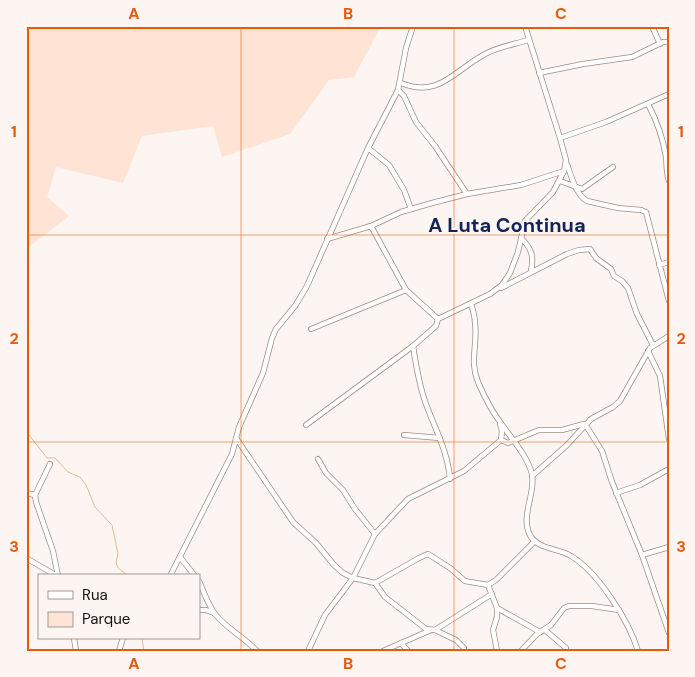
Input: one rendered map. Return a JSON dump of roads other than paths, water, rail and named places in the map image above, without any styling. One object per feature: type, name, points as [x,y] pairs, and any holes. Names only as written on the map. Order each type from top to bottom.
[{"type":"street","points":[[171,574],[232,454],[236,438],[263,373],[276,329],[300,298],[368,148],[398,90],[401,83],[406,48],[413,26]]},
{"type":"street","points":[[524,26],[566,160],[577,188],[583,199],[587,201],[646,212],[669,301]]},
{"type":"street","points":[[652,26],[660,44]]},
{"type":"street","points":[[401,83],[412,88],[426,88],[453,76],[476,59],[490,52],[528,40]]},
{"type":"street","points":[[539,73],[632,57],[660,44],[669,42]]},
{"type":"street","points":[[398,90],[404,96],[416,122],[435,146],[466,194]]},
{"type":"street","points":[[560,138],[606,122],[669,94]]},
{"type":"street","points":[[648,104],[663,139],[666,171],[669,181]]},
{"type":"street","points":[[368,148],[389,165],[404,190],[411,209]]},
{"type":"street","points":[[496,290],[510,273],[522,239],[523,228],[529,216],[553,192],[560,181],[566,160]]},
{"type":"street","points":[[560,181],[577,188],[582,188],[613,167]]},
{"type":"street","points":[[327,239],[371,226],[411,209],[466,194],[522,185],[564,171]]},
{"type":"street","points":[[371,226],[406,290],[438,319]]},
{"type":"street","points":[[522,239],[530,247],[533,261],[531,272]]},
{"type":"street","points":[[306,425],[413,346],[436,326],[438,319],[573,252],[590,250],[596,258],[611,269],[614,276],[622,281],[628,288],[637,314],[653,345]]},
{"type":"street","points":[[660,265],[669,262]]},
{"type":"street","points":[[311,330],[406,290]]},
{"type":"street","points":[[471,304],[475,322],[473,364],[475,374],[483,394],[499,421],[514,441],[532,476],[532,490],[526,521],[528,530],[535,542],[542,546],[567,553],[580,562],[619,610],[638,651]]},
{"type":"street","points":[[532,476],[566,446],[585,424],[620,401],[653,345],[669,336]]},
{"type":"street","points":[[413,346],[422,393],[440,438],[450,479]]},
{"type":"street","points":[[648,352],[660,376],[669,439]]},
{"type":"street","points":[[308,651],[325,615],[354,578],[375,534],[408,499],[450,479],[477,461],[501,440],[502,431],[499,421]]},
{"type":"street","points":[[501,440],[508,443],[539,430],[562,430],[585,424]]},
{"type":"street","points":[[585,424],[602,451],[669,632]]},
{"type":"street","points":[[404,435],[440,438]]},
{"type":"street","points":[[236,438],[293,522],[316,543],[334,565],[343,573],[354,578],[375,583],[385,597],[433,630],[456,640],[464,648]]},
{"type":"street","points":[[318,459],[326,473],[343,490],[375,534]]},
{"type":"street","points":[[50,464],[35,495],[53,551],[58,574]]},
{"type":"street","points":[[616,493],[640,485],[669,469]]},
{"type":"street","points":[[26,493],[35,495]]},
{"type":"street","points":[[375,583],[428,554],[450,568],[465,581],[488,585],[496,580],[535,542]]},
{"type":"street","points":[[642,555],[669,548]]},
{"type":"street","points":[[180,557],[193,574]]},
{"type":"street","points":[[26,558],[54,574]]},
{"type":"street","points":[[200,583],[214,613],[235,633],[247,640],[257,651]]},
{"type":"street","points":[[488,585],[497,608],[493,630],[497,651]]},
{"type":"street","points":[[383,651],[433,630],[492,594]]},
{"type":"street","points":[[521,651],[529,641],[550,625],[560,612],[569,606],[592,606],[619,610]]},
{"type":"street","points":[[497,608],[543,631],[566,648]]},
{"type":"street","points":[[200,610],[214,613]]},
{"type":"street","points":[[401,643],[408,651]]},
{"type":"waterway","points":[[26,375],[28,377],[26,391]]},
{"type":"waterway","points":[[26,431],[47,458],[55,458],[68,472],[80,477],[86,485],[95,507],[112,525],[118,554],[116,562],[118,568],[126,574]]},
{"type":"waterway","points":[[142,640],[144,651]]},
{"type":"district","name":"A Luta Continua","points":[[507,225]]}]
